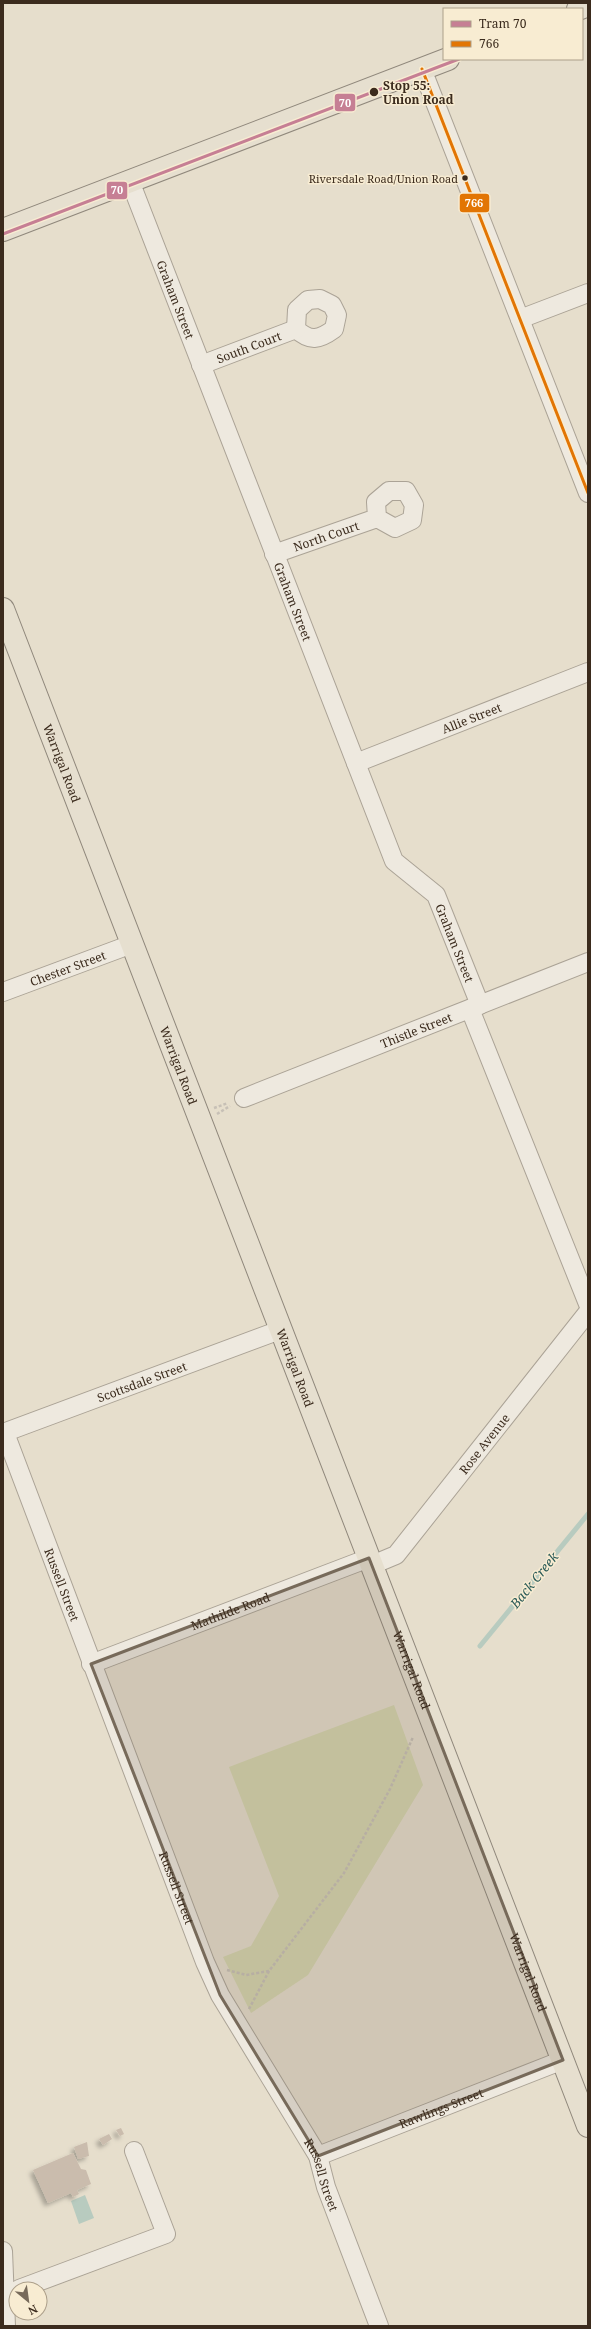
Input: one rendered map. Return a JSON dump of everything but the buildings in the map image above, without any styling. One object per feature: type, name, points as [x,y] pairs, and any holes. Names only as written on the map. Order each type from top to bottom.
[{"type":"main road","points":[[3,230],[445,60]]},
{"type":"main road","name":"Warrigal Road","points":[[3,609],[588,2126]]},
{"type":"street","points":[[422,69],[588,494]]},
{"type":"street","name":"Graham Street","points":[[130,181],[394,861],[436,896],[475,1007],[588,1304]]},
{"type":"street","points":[[520,319],[588,293]]},
{"type":"street","name":"South Court","points":[[201,366],[296,329]]},
{"type":"street","name":"North Court","points":[[274,554],[376,518]]},
{"type":"street","name":"Allie Street","points":[[356,763],[588,672]]},
{"type":"street","name":"Chester Street","points":[[3,992],[132,944]]},
{"type":"street","name":"Thistle Street","points":[[244,1098],[588,962]]},
{"type":"street","name":"Rose Avenue","points":[[370,1561],[396,1554],[588,1312]]},
{"type":"street","name":"Scottsdale Street","points":[[4,1433],[280,1330]]},
{"type":"street","name":"Russell Street","points":[[4,1433],[205,1962],[220,1995],[318,2156],[326,2187],[380,2326]]},
{"type":"street","name":"Mathilde Road","points":[[91,1664],[370,1561]]},
{"type":"street","name":"Rawlings Street","points":[[318,2156],[563,2060]]},
{"type":"street","points":[[40,2281],[166,2234],[134,2151]]},
{"type":"street","points":[[3,2251],[10,2281]]},
{"type":"street","points":[[6,2326],[8,2316]]},
{"type":"path","points":[[199,1118],[244,1098]]},
{"type":"path","points":[[199,1118],[244,1098]]},
{"type":"path","points":[[240,2026],[269,1971],[344,1873],[390,1789],[413,1737]]},
{"type":"path","points":[[205,1962],[246,1975],[269,1971]]},
{"type":"highlighted area","points":[[369,1558],[563,2060],[318,2156],[220,1995],[91,1664]]},
{"type":"green space","points":[[394,1705],[423,1785],[308,1975],[251,2013],[223,1957],[251,1946],[279,1896],[229,1767]]},
{"type":"shaded area","points":[[85,2195],[94,2218],[79,2224],[71,2201]]},
{"type":"waterway","name":"Back Creek","points":[[480,1646],[588,1514]]},
{"type":"tram line","name":"70","points":[[3,234],[456,60]]},
{"type":"transit line","name":"766","points":[[422,69],[588,493]]},
{"type":"place","name":"Stop 55: Union Road","points":[[374,92]]},
{"type":"place","name":"Riversdale Road/Union Road","points":[[465,178]]}]
